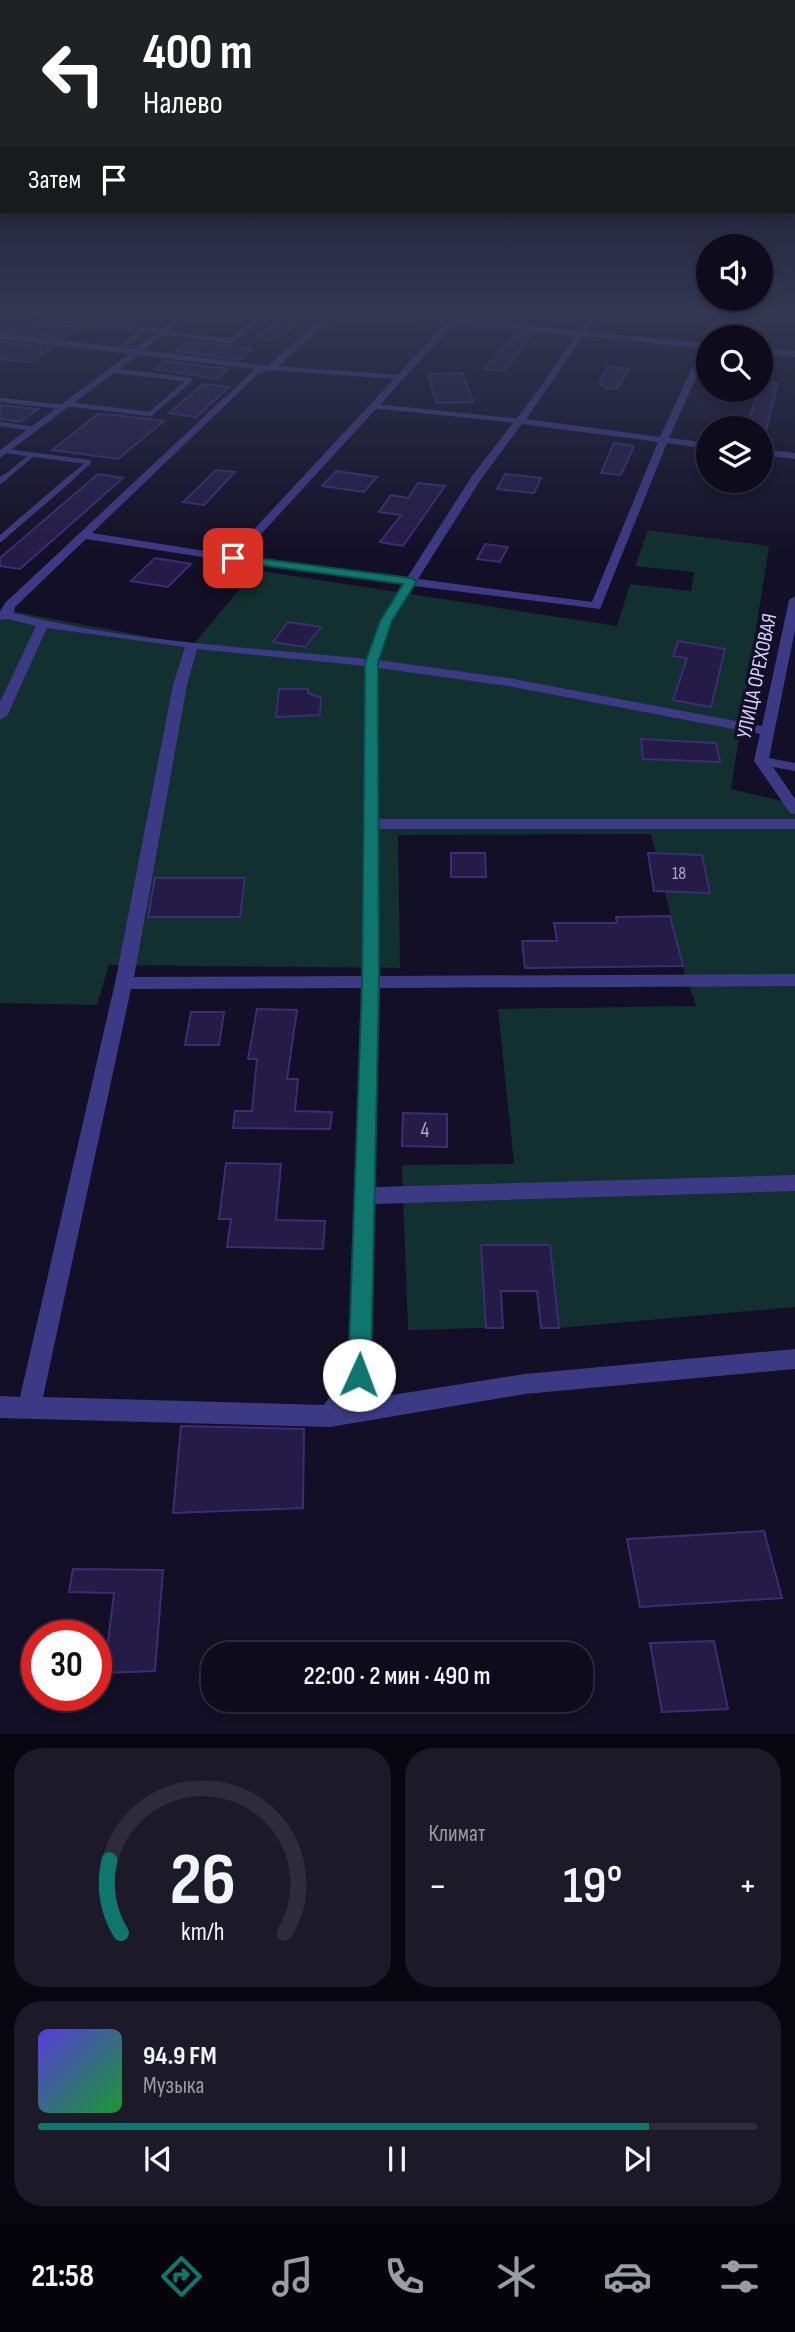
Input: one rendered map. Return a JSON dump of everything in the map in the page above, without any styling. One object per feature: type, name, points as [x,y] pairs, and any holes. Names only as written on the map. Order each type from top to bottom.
[{"type":"street","points":[[3,453],[78,395]]},
{"type":"street","points":[[231,395],[9,606],[4,616],[192,645],[371,663],[508,682],[767,731]]},
{"type":"street","points":[[233,558],[383,395]]},
{"type":"street","points":[[330,1416],[359,1375],[371,983],[371,663],[386,621],[476,478],[538,395]]},
{"type":"street","points":[[83,535],[233,558],[596,606],[684,395]]},
{"type":"street","points":[[519,421],[696,445]]},
{"type":"street","points":[[773,453],[795,456]]},
{"type":"street","name":"УЛИЦА ОРЕХОВАЯ","points":[[761,761],[767,731],[789,660],[795,600]]},
{"type":"street","points":[[0,716],[43,624]]},
{"type":"street","points":[[29,1407],[124,983],[180,685],[192,645]]},
{"type":"street","points":[[761,761],[795,767]]},
{"type":"street","points":[[761,761],[795,810]]},
{"type":"street","points":[[371,824],[795,824]]},
{"type":"street","points":[[124,983],[795,980]]},
{"type":"street","points":[[365,1196],[795,1183]]},
{"type":"street","points":[[0,1407],[330,1416],[524,1384],[795,1359]]},
{"type":"lane","points":[[0,400],[150,414],[172,395]]},
{"type":"lane","points":[[373,406],[519,421]]},
{"type":"lane","points":[[0,424],[34,429]]},
{"type":"lane","points":[[0,539],[89,463],[3,453]]},
{"type":"lane","points":[[0,481],[32,455]]},
{"type":"green space","points":[[648,530],[769,546],[731,789],[795,804],[795,1307],[559,1328],[550,1246],[481,1246],[486,1328],[408,1330],[402,1165],[514,1164],[498,1009],[696,1006],[683,967],[651,834],[398,835],[400,968],[109,965],[97,1005],[0,1003],[0,609],[193,645],[255,570],[617,626],[630,584],[691,591],[694,572],[635,566]]},
{"type":"building","points":[[190,395],[220,395],[196,417],[169,413]]},
{"type":"building","points":[[434,395],[471,395],[473,402],[436,403]]},
{"type":"building","points":[[775,395],[770,416],[750,416],[755,402],[773,402]]},
{"type":"building","points":[[0,405],[38,409],[20,422],[0,419]]},
{"type":"building","points":[[98,414],[164,421],[118,459],[52,450]]},
{"type":"building","points":[[614,443],[634,446],[621,475],[601,473]]},
{"type":"building","points":[[216,470],[235,472],[204,505],[183,502]]},
{"type":"building","points":[[336,471],[377,477],[364,492],[322,486]]},
{"type":"building","points":[[98,474],[123,478],[20,569],[0,566],[0,558]]},
{"type":"building","points":[[505,474],[541,478],[534,493],[497,489]]},
{"type":"building","points":[[418,483],[445,486],[403,546],[380,542],[401,515],[379,512],[391,495],[408,498]]},
{"type":"building","points":[[485,544],[508,547],[500,562],[477,559]]},
{"type":"building","points":[[155,558],[191,564],[168,587],[131,581]]},
{"type":"building","points":[[288,622],[321,627],[305,647],[273,642]]},
{"type":"building","points":[[678,641],[725,649],[711,707],[673,700],[687,658],[673,656]]},
{"type":"building","points":[[279,689],[308,689],[308,693],[321,698],[320,715],[276,717]]},
{"type":"building","points":[[641,739],[716,743],[720,762],[643,759]]},
{"type":"building","points":[[451,853],[485,853],[486,877],[451,877]]},
{"type":"building","points":[[648,853],[702,855],[710,893],[654,891]]},
{"type":"building","points":[[155,878],[245,878],[240,917],[148,917]]},
{"type":"building","points":[[670,916],[683,966],[525,968],[522,941],[557,941],[554,923],[617,923],[616,917]]},
{"type":"building","points":[[257,1009],[297,1010],[287,1079],[298,1079],[295,1111],[332,1112],[330,1129],[233,1128],[235,1111],[252,1111],[257,1059],[248,1059]]},
{"type":"building","points":[[191,1012],[224,1012],[219,1045],[185,1045]]},
{"type":"building","points":[[403,1113],[447,1114],[447,1147],[402,1146]]},
{"type":"building","points":[[226,1163],[281,1164],[276,1220],[325,1221],[323,1249],[227,1247],[231,1219],[219,1219]]},
{"type":"building","points":[[481,1245],[550,1245],[559,1328],[541,1328],[537,1291],[501,1291],[503,1328],[486,1328]]},
{"type":"building","points":[[181,1426],[304,1429],[303,1508],[173,1513]]},
{"type":"building","points":[[764,1531],[782,1598],[640,1607],[627,1539]]},
{"type":"building","points":[[73,1569],[163,1570],[155,1671],[112,1673],[111,1620],[114,1593],[69,1592]]},
{"type":"building","points":[[714,1641],[728,1709],[662,1712],[650,1643]]},
{"type":"route","points":[[233,558],[411,581],[386,621],[371,663],[371,983],[359,1375]]}]
